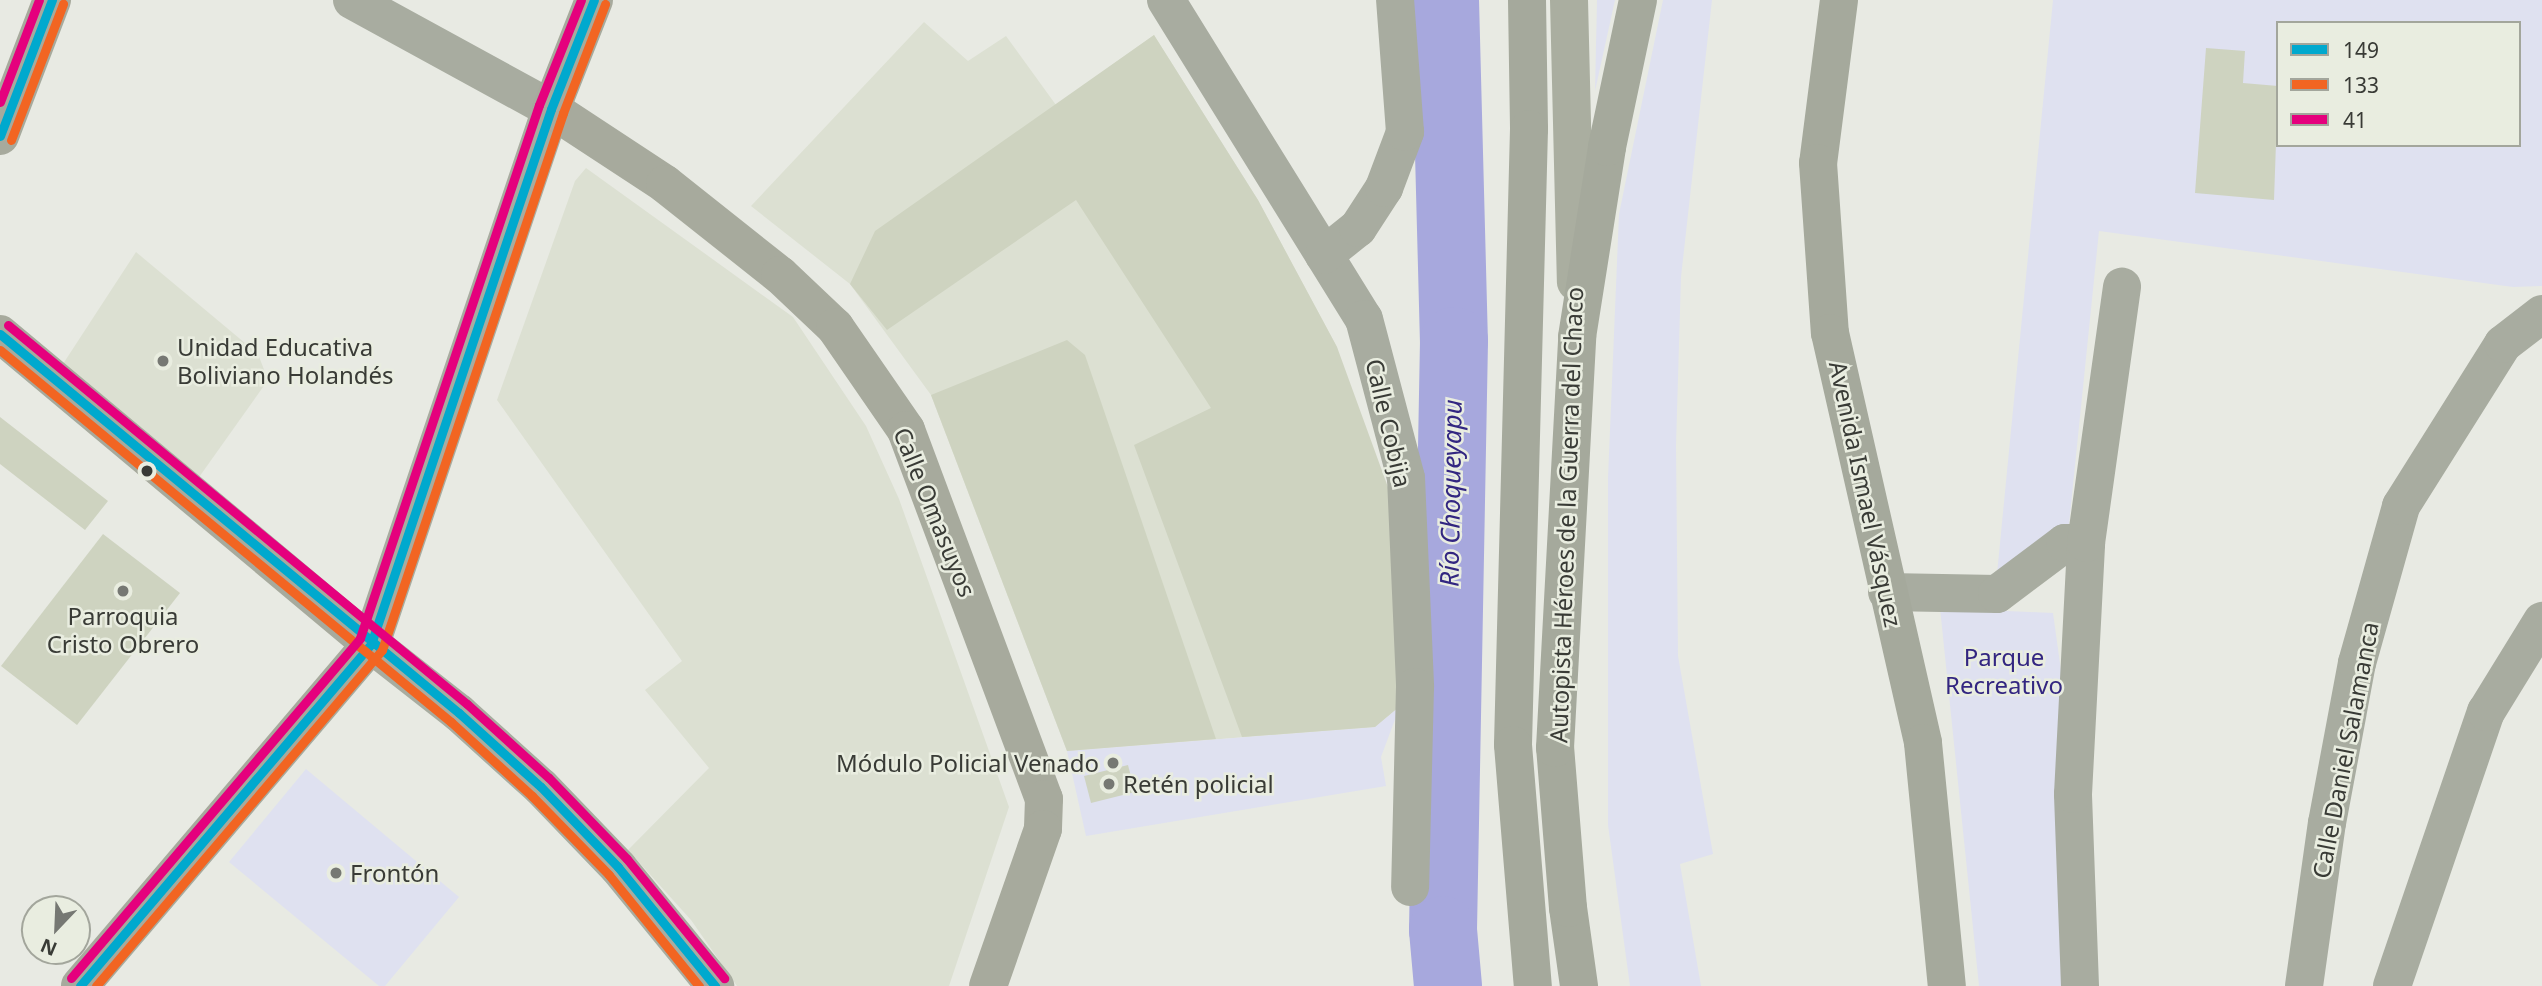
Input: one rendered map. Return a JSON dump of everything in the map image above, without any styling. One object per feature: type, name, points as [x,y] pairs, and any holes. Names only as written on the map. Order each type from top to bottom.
[{"type":"highway","points":[[1512,0],[1529,129]]},
{"type":"highway","name":"Autopista Héroes de la Guerra del Chaco","points":[[1527,0],[1529,129],[1513,745],[1533,986]]},
{"type":"highway","points":[[1577,337],[1607,146],[1638,0]]},
{"type":"highway","name":"Avenida Ismael Vásquez","points":[[1839,0],[1818,163],[1830,333],[1923,743],[1947,986]]},
{"type":"highway","name":"Autopista Héroes de la Guerra del Chaco","points":[[1577,337],[1555,748],[1579,986]]},
{"type":"main road","name":"Autopista Héroes de la Guerra del Chaco","points":[[1569,0],[1577,337]]},
{"type":"street","points":[[0,136],[52,0]]},
{"type":"street","name":"Calle Omasuyos","points":[[352,0],[551,109],[664,184],[780,275],[835,327],[906,430],[1044,799],[1043,829],[988,986]]},
{"type":"street","points":[[80,986],[371,644],[551,109],[594,0]]},
{"type":"street","name":"Calle Cobija","points":[[1166,0],[1364,318],[1406,478],[1415,687],[1410,887]]},
{"type":"street","points":[[1324,255],[1358,228],[1384,188],[1405,132],[1395,0]]},
{"type":"street","points":[[2080,986],[2073,794],[2086,544],[2122,287]]},
{"type":"street","name":"Calle Daniel Salamanca","points":[[2304,986],[2327,823],[2357,663],[2401,506],[2502,344],[2542,314]]},
{"type":"street","points":[[0,334],[371,644],[459,713],[541,787],[618,867],[715,986]]},
{"type":"street","points":[[1887,592],[1997,594],[2065,543],[2086,544]]},
{"type":"street","points":[[2392,986],[2486,712],[2542,621]]},
{"type":"shaded area","points":[[924,22],[968,61],[1006,36],[1056,105],[1154,35],[1258,200],[1337,347],[1400,706],[1375,727],[1067,751],[931,395],[850,284],[751,206]]},
{"type":"shaded area","points":[[586,168],[793,317],[866,426],[899,499],[1009,807],[949,986],[737,986],[691,920],[628,850],[709,768],[645,690],[682,661],[497,400],[575,181]]},
{"type":"shaded area","name":"Unidad Educativa Boliviano Holandés","points":[[136,252],[258,354],[268,380],[197,480],[61,367]]},
{"type":"green space","points":[[1597,0],[1615,0],[1595,91]]},
{"type":"green space","points":[[1663,0],[1712,0],[1681,277],[1676,445],[1678,656],[1713,854],[1680,864],[1701,986],[1630,986],[1608,825],[1608,478],[1619,214]]},
{"type":"green space","points":[[2053,0],[2542,0],[2542,286],[2513,287],[2099,231],[2069,524],[1997,574]]},
{"type":"green space","name":"Parque Recreativo","points":[[1940,608],[2053,613],[2063,685],[2070,986],[1979,986]]},
{"type":"green space","points":[[1400,706],[1381,757],[1386,786],[1086,836],[1067,751],[1375,727]]},
{"type":"green space","name":"Frontón","points":[[306,769],[459,897],[385,986],[379,986],[229,862]]},
{"type":"building","points":[[1154,35],[1258,200],[1337,347],[1389,490],[1400,706],[1375,727],[1242,737],[1134,445],[1211,408],[1076,200],[887,330],[850,284],[875,231]]},
{"type":"building","points":[[2206,48],[2245,51],[2243,83],[2276,86],[2274,200],[2195,193]]},
{"type":"building","points":[[1067,340],[1085,355],[1216,739],[1067,751],[931,395]]},
{"type":"building","points":[[0,417],[108,501],[85,530],[0,464]]},
{"type":"building","points":[[103,534],[180,593],[77,725],[1,666]]},
{"type":"building","name":"Retén policial","points":[[1128,765],[1135,792],[1091,803],[1084,776]]},
{"type":"waterway","name":"Río Choqueyapu","points":[[1445,0],[1454,341],[1443,930],[1448,986]]},
{"type":"transit line","name":"41","points":[[0,102],[39,0]]},
{"type":"transit line","name":"149","points":[[0,136],[52,0]]},
{"type":"transit line","name":"41","points":[[71,978],[360,638],[539,105],[581,0]]},
{"type":"transit line","name":"149","points":[[80,986],[371,644],[551,109],[594,0]]},
{"type":"transit line","name":"133","points":[[11,140],[63,4]]},
{"type":"transit line","name":"133","points":[[96,986],[382,650],[563,113],[605,4]]},
{"type":"transit line","name":"41","points":[[8,325],[467,704],[549,778],[627,859],[724,978]]},
{"type":"transit line","name":"149","points":[[0,334],[459,713],[541,787],[618,867],[715,986]]},
{"type":"transit line","name":"133","points":[[0,350],[451,722],[532,796],[609,875],[699,986]]},
{"type":"place","name":"Unidad Educativa Boliviano Holandés","points":[[163,361]]},
{"type":"place","name":"Parroquia Cristo Obrero","points":[[123,591]]},
{"type":"place","name":"Módulo Policial Venado","points":[[1113,763]]},
{"type":"place","name":"Retén policial","points":[[1109,784]]},
{"type":"place","name":"Frontón","points":[[336,873]]}]
